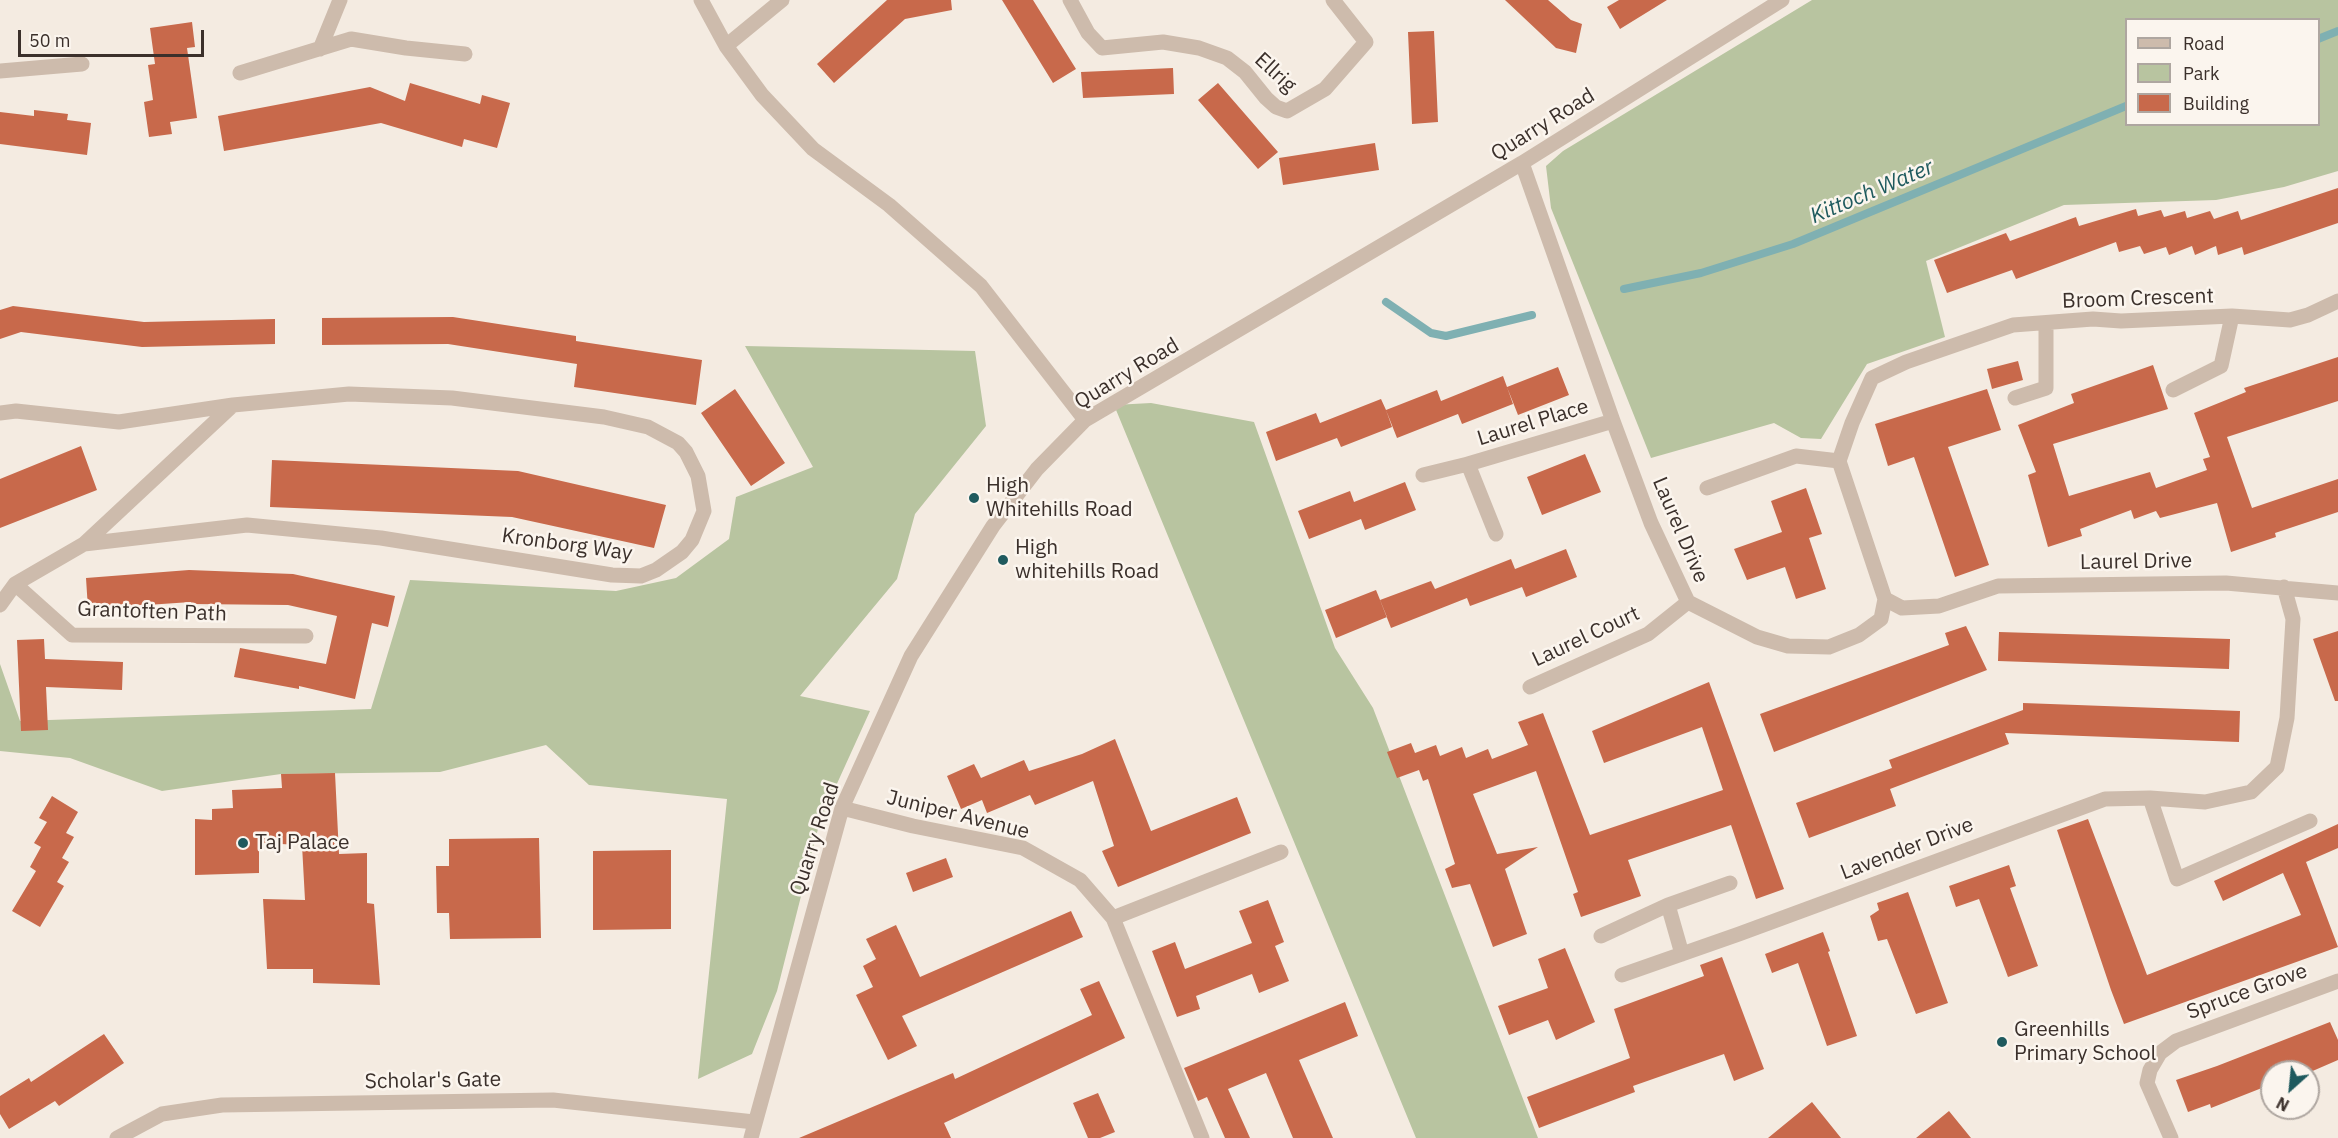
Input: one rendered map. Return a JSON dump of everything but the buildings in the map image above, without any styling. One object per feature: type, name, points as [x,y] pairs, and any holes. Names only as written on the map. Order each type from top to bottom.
[{"type":"street","points":[[320,49],[340,0]]},
{"type":"street","points":[[701,0],[726,46],[762,95],[813,149],[888,206],[981,286],[1086,420]]},
{"type":"street","points":[[726,46],[782,0]]},
{"type":"street","name":"Ellrig","points":[[1070,0],[1088,33],[1102,48],[1163,42],[1199,48],[1227,58],[1245,72],[1276,107],[1287,111],[1325,89],[1366,42],[1333,0]]},
{"type":"street","name":"Quarry Road","points":[[751,1138],[842,808],[912,656],[993,526],[1037,469],[1086,420],[1522,163],[1782,0]]},
{"type":"street","points":[[240,74],[351,39],[465,54]]},
{"type":"street","points":[[0,71],[82,64]]},
{"type":"street","name":"Laurel Drive","points":[[1522,163],[1651,523],[1688,602],[1757,637],[1788,646],[1830,647],[1859,635],[1881,620],[1885,599],[1902,608],[1939,606],[1998,586],[2226,583],[2338,593]]},
{"type":"street","name":"Broom Crescent","points":[[1839,461],[1852,423],[1872,378],[1906,362],[2013,325],[2092,319],[2121,321],[2232,316],[2290,320],[2308,315],[2338,301]]},
{"type":"street","name":"Broom Crescent","points":[[2173,390],[2221,366],[2232,316]]},
{"type":"street","name":"Broom Crescent","points":[[2015,398],[2046,388],[2046,323]]},
{"type":"street","name":"Kronborg Way","points":[[0,413],[16,411],[119,422],[233,405],[349,394],[452,398],[604,417],[648,427],[678,443],[686,452],[698,476],[704,511],[692,540],[682,552],[656,570],[641,576],[612,575],[381,538],[247,525],[84,544],[15,585],[0,605]]},
{"type":"street","points":[[84,544],[233,405]]},
{"type":"street","name":"Laurel Place","points":[[1496,534],[1468,464],[1613,421]]},
{"type":"street","points":[[1707,488],[1796,456],[1839,461],[1885,599]]},
{"type":"street","points":[[1423,475],[1468,464]]},
{"type":"street","name":"Grantoften Path","points":[[15,585],[72,635],[306,636]]},
{"type":"street","name":"Lavender Drive","points":[[1622,975],[2105,799],[2150,798],[2205,802],[2251,792],[2277,766],[2287,718],[2293,619],[2284,587]]},
{"type":"street","name":"Laurel Court","points":[[1530,687],[1648,634],[1688,602]]},
{"type":"street","points":[[2150,798],[2177,879],[2310,821]]},
{"type":"street","name":"Juniper Avenue","points":[[842,808],[913,826],[1023,848],[1080,880],[1113,918],[1202,1138]]},
{"type":"street","points":[[1113,918],[1281,852]]},
{"type":"street","points":[[1601,936],[1668,905],[1730,883]]},
{"type":"street","points":[[1668,905],[1682,954]]},
{"type":"street","name":"Spruce Grove","points":[[2171,1138],[2147,1083],[2150,1070],[2160,1053],[2176,1041],[2338,981]]},
{"type":"street","name":"Scholar's Gate","points":[[117,1138],[162,1114],[222,1105],[553,1100],[754,1122]]},
{"type":"green space","points":[[1812,0],[2338,0],[2338,171],[2284,187],[2216,200],[2064,205],[1926,261],[1945,337],[1867,364],[1821,439],[1801,438],[1774,423],[1651,458],[1551,208],[1546,166],[1563,151]]},
{"type":"green space","points":[[745,346],[975,351],[986,426],[915,514],[897,579],[800,696],[870,711],[820,821],[777,991],[752,1054],[698,1079],[727,799],[589,785],[546,745],[440,772],[281,774],[162,791],[70,758],[0,751],[0,664],[20,721],[371,709],[410,580],[616,591],[676,578],[729,539],[736,497],[813,467]]},
{"type":"green space","points":[[1151,403],[1254,422],[1335,648],[1373,708],[1538,1138],[1416,1138],[1114,405]]},
{"type":"waterway","name":"Kittoch Water","points":[[2320,38],[2338,31]]},
{"type":"waterway","name":"Kittoch Water","points":[[1624,289],[1701,273],[1793,244],[2125,106]]},
{"type":"waterway","name":"Kittoch Water","points":[[1386,302],[1431,333],[1446,336],[1532,315]]},
{"type":"place","name":"High Whitehills Road","points":[[974,498]]},
{"type":"place","name":"High whitehills Road","points":[[1003,560]]},
{"type":"place","name":"Taj Palace","points":[[243,843]]},
{"type":"place","name":"Greenhills Primary School","points":[[2002,1042]]}]
